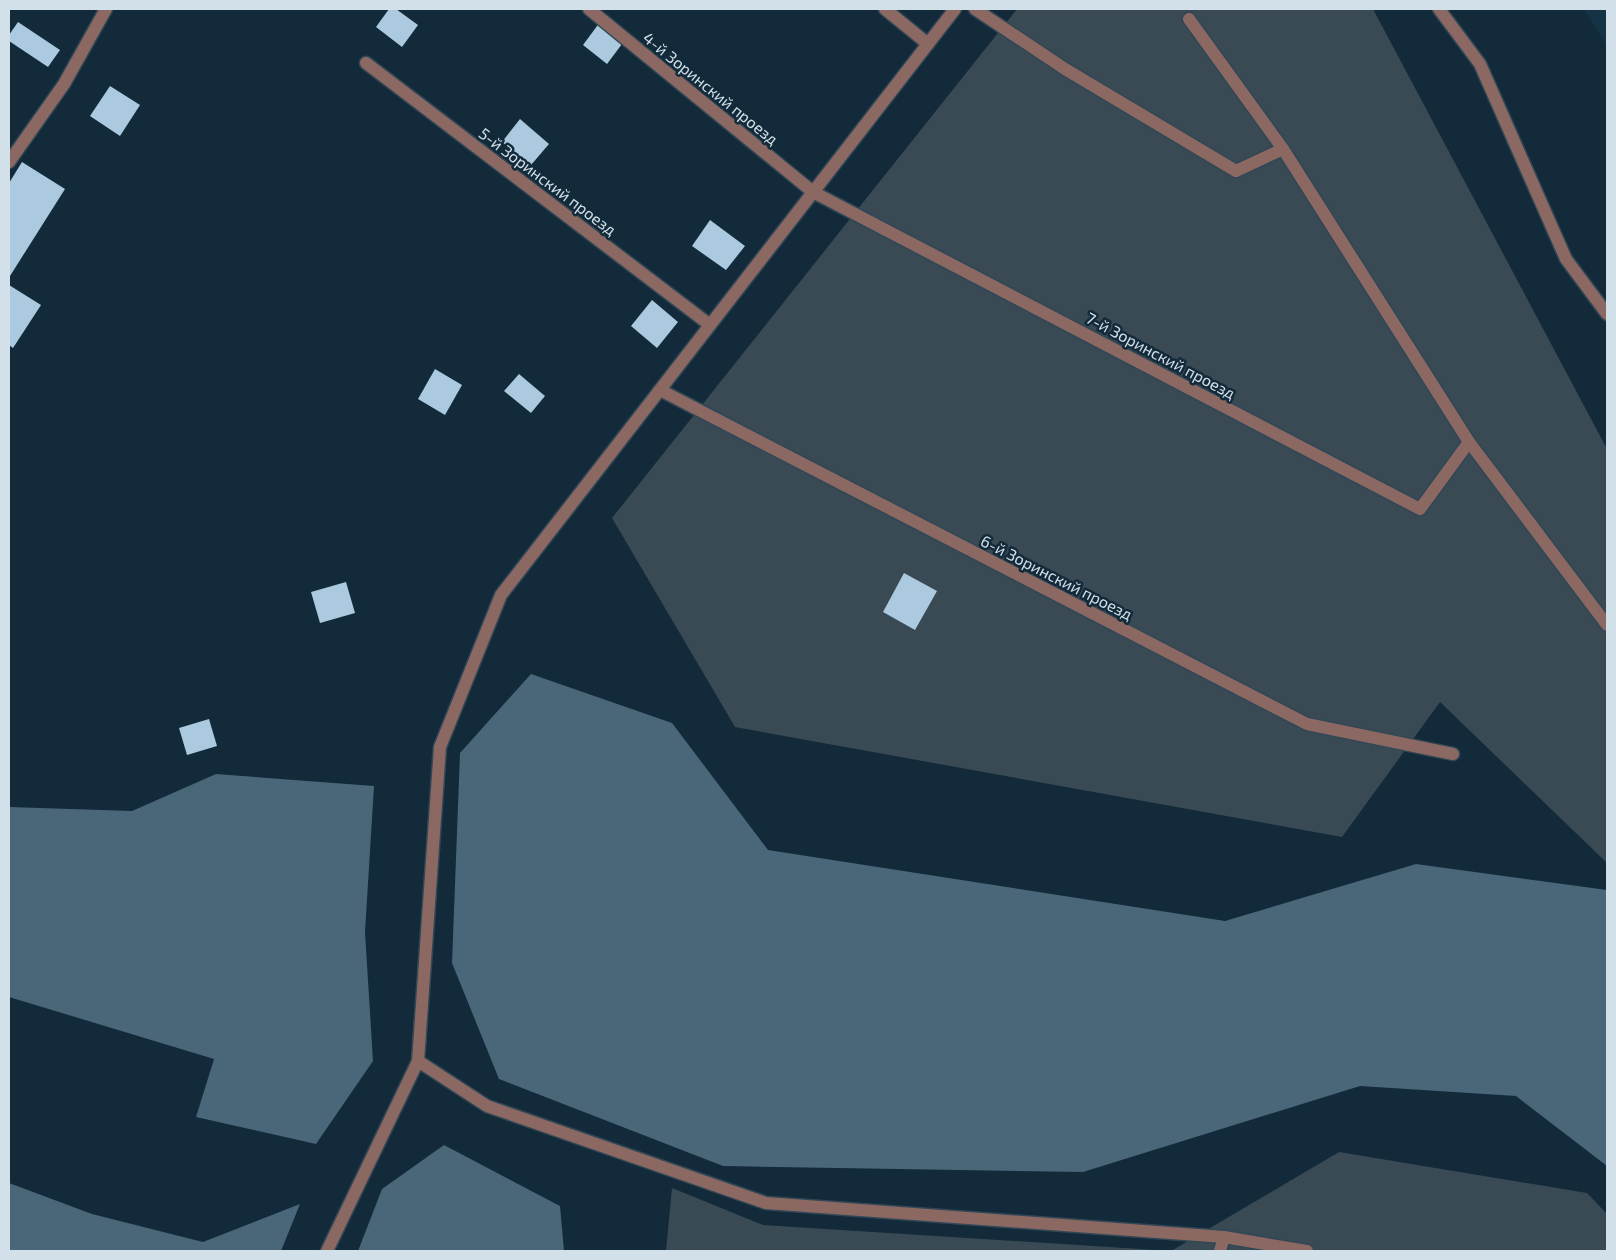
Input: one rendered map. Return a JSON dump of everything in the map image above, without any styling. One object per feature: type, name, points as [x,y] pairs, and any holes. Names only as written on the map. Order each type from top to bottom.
[{"type":"street","points":[[9,162],[64,84],[106,9]]},
{"type":"street","name":"4-й Зоринский проезд","points":[[589,9],[813,192]]},
{"type":"street","points":[[884,9],[928,44]]},
{"type":"street","points":[[327,1251],[418,1061],[440,747],[501,595],[955,9]]},
{"type":"street","points":[[975,9],[1065,69],[1236,171],[1284,149]]},
{"type":"street","points":[[1439,9],[1480,64],[1566,258],[1607,314]]},
{"type":"street","points":[[1189,19],[1284,149],[1469,442],[1607,625]]},
{"type":"street","name":"5-й Зоринский проезд","points":[[366,64],[710,325]]},
{"type":"street","name":"7-й Зоринский проезд","points":[[813,192],[1420,509],[1469,442]]},
{"type":"street","name":"6-й Зоринский проезд","points":[[660,390],[1307,724],[1453,754]]},
{"type":"street","points":[[418,1061],[487,1106],[766,1203],[1224,1237],[1307,1251]]},
{"type":"street","points":[[1220,1251],[1224,1237]]},
{"type":"shaded area","points":[[1017,9],[1373,9],[1607,449],[1607,863],[1440,702],[1342,837],[735,727],[612,518]]},
{"type":"shaded area","points":[[1584,9],[1607,9],[1607,46]]},
{"type":"shaded area","points":[[531,674],[672,723],[768,850],[1225,921],[1416,864],[1607,890],[1607,1166],[1516,1096],[1360,1086],[1083,1172],[723,1166],[499,1079],[452,963],[460,753]]},
{"type":"shaded area","points":[[216,774],[374,786],[365,932],[373,1061],[316,1144],[196,1117],[214,1059],[9,997],[9,807],[132,811]]},
{"type":"shaded area","points":[[444,1145],[560,1206],[564,1251],[358,1251],[382,1189]]},
{"type":"shaded area","points":[[1339,1152],[1587,1193],[1607,1214],[1607,1251],[1171,1251]]},
{"type":"shaded area","points":[[9,1183],[92,1214],[203,1242],[300,1204],[281,1251],[9,1251]]},
{"type":"shaded area","points":[[672,1188],[763,1225],[1171,1251],[666,1251]]},
{"type":"building","points":[[389,9],[396,9],[418,25],[402,47],[376,27]]},
{"type":"building","points":[[18,22],[60,50],[48,67],[9,41],[9,35]]},
{"type":"building","points":[[600,22],[625,40],[607,64],[583,45]]},
{"type":"building","points":[[110,86],[140,105],[120,136],[90,116]]},
{"type":"building","points":[[520,119],[549,144],[531,165],[502,142]]},
{"type":"building","points":[[22,162],[65,189],[10,276],[9,183]]},
{"type":"building","points":[[710,220],[745,246],[726,270],[692,246]]},
{"type":"building","points":[[9,285],[41,305],[13,348],[9,345]]},
{"type":"building","points":[[652,300],[678,322],[657,348],[631,326]]},
{"type":"building","points":[[435,369],[462,385],[445,415],[418,399]]},
{"type":"building","points":[[519,374],[545,396],[531,413],[504,391]]},
{"type":"building","points":[[904,573],[937,591],[915,630],[883,612]]},
{"type":"building","points":[[346,582],[355,613],[320,623],[311,592]]},
{"type":"building","points":[[209,719],[217,746],[187,755],[179,728]]}]
